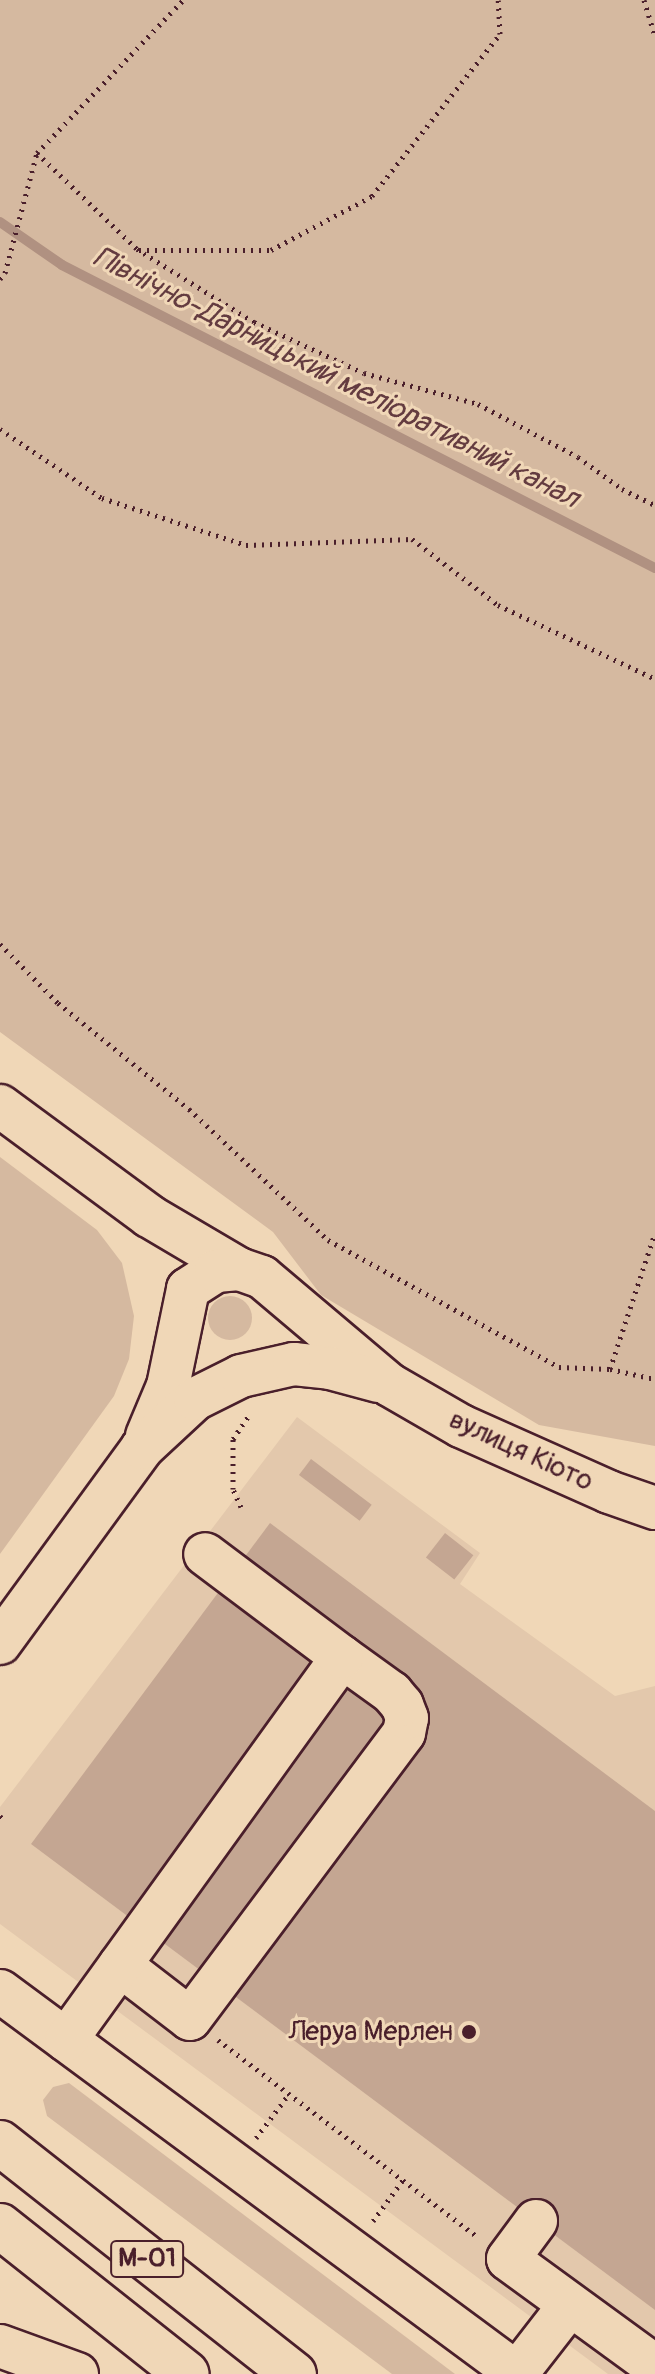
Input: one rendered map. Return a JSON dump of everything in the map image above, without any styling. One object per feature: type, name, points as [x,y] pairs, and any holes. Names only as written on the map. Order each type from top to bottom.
[{"type":"highway","name":"М-01","points":[[0,2143],[294,2374]]},
{"type":"highway","name":"М-01","points":[[0,2226],[187,2374]]},
{"type":"street","points":[[0,1106],[149,1216],[239,1269],[262,1277],[390,1385]]},
{"type":"street","points":[[149,1216],[177,1280],[187,1351],[200,1364],[222,1375],[252,1383]]},
{"type":"street","points":[[142,1448],[168,1386],[188,1289],[205,1276],[239,1269]]},
{"type":"street","points":[[252,1383],[284,1341],[287,1317],[279,1294]]},
{"type":"street","points":[[0,1643],[142,1448],[195,1399],[252,1383],[294,1364],[318,1366],[390,1385]]},
{"type":"street","name":"вулиця Кіото","points":[[390,1385],[461,1426],[609,1492],[655,1508]]},
{"type":"street","points":[[120,1965],[190,2019],[404,1733],[407,1718],[402,1705],[392,1693],[205,1554]]},
{"type":"street","points":[[66,2040],[342,1657]]},
{"type":"street","points":[[0,1991],[517,2373],[569,2306]]},
{"type":"street","points":[[536,2221],[508,2259],[655,2366]]},
{"type":"street","points":[[0,2346],[77,2374]]},
{"type":"path","points":[[0,279],[37,153],[183,0]]},
{"type":"path","points":[[137,249],[271,250],[372,196],[500,34],[498,0]]},
{"type":"path","points":[[644,0],[655,37]]},
{"type":"path","points":[[37,153],[137,249],[254,322],[364,373],[478,404],[578,457],[622,489],[655,505]]},
{"type":"path","points":[[0,429],[102,498],[246,545],[412,539],[498,605],[655,679]]},
{"type":"path","points":[[0,944],[58,1003],[189,1109],[328,1240],[559,1367],[610,1369],[655,1379]]},
{"type":"path","points":[[610,1369],[655,1233]]},
{"type":"path","points":[[241,1507],[233,1489],[233,1439],[252,1383]]},
{"type":"path","points":[[190,2019],[508,2259]]},
{"type":"path","points":[[253,2143],[289,2094]]},
{"type":"path","points":[[367,2229],[403,2180]]},
{"type":"shaded area","points":[[0,0],[655,0],[655,1446],[539,1425],[321,1295],[273,1232],[0,1032]]},
{"type":"shaded area","points":[[0,1157],[97,1230],[122,1263],[134,1316],[129,1359],[114,1396],[0,1554]]},
{"type":"shaded area","points":[[230,1296],[246,1302],[252,1318],[246,1334],[230,1340],[214,1334],[208,1318],[214,1302]]},
{"type":"shaded area","name":"Леруа Мерлен","points":[[297,1417],[480,1553],[460,1584],[615,1696],[655,1686],[655,2374],[608,2374],[0,1924],[0,1807]]},
{"type":"shaded area","points":[[69,2083],[455,2374],[392,2374],[47,2116],[43,2100],[53,2087]]},
{"type":"building","points":[[311,1459],[372,1505],[360,1521],[299,1475]]},
{"type":"building","name":"Леруа Мерлен","points":[[270,1523],[655,1811],[655,2310],[31,1844]]},
{"type":"building","points":[[445,1533],[473,1555],[454,1580],[426,1557]]},
{"type":"waterway","name":"Північно-Дарницький меліоративний канал","points":[[0,222],[62,265],[655,568]]},
{"type":"place","name":"Леруа Мерлен","points":[[469,2032]]}]
